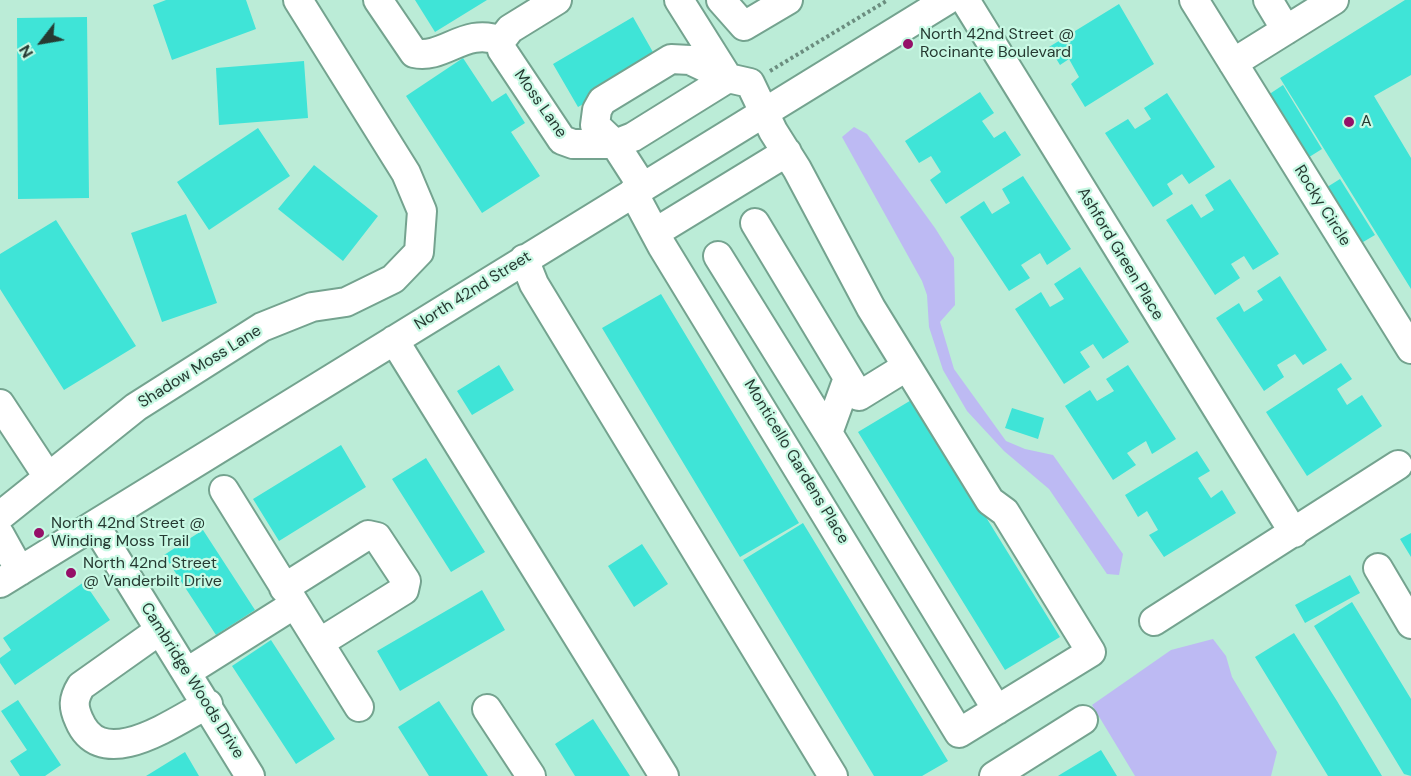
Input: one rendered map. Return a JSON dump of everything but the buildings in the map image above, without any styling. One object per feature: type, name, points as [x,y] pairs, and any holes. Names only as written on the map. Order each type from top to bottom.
[{"type":"street","name":"Shadow Moss Lane","points":[[0,516],[136,407],[262,327],[312,307],[346,302],[393,279],[419,252],[422,211],[406,173],[298,0]]},
{"type":"street","points":[[378,0],[414,53],[433,51],[478,36],[501,41],[510,29],[557,0]]},
{"type":"street","points":[[679,0],[728,78]]},
{"type":"street","points":[[721,0],[744,26],[788,0]]},
{"type":"street","name":"North 42nd Street","points":[[10,577],[763,111],[947,0]]},
{"type":"street","name":"Ashford Green Place","points":[[965,0],[1293,533]]},
{"type":"street","name":"Rocky Circle","points":[[1194,0],[1411,349]]},
{"type":"street","points":[[1268,0],[1286,30]]},
{"type":"street","points":[[1233,63],[1329,1]]},
{"type":"street","name":"Moss Lane","points":[[501,41],[502,50],[562,140],[573,144],[615,144]]},
{"type":"street","points":[[638,189],[615,144],[596,124],[597,110],[602,102],[671,59],[690,60],[728,78],[750,83],[763,111],[906,367],[990,501],[1005,512],[1091,652],[997,710],[718,256]]},
{"type":"street","points":[[615,144],[633,136],[728,78]]},
{"type":"street","points":[[656,232],[792,161]]},
{"type":"street","name":"Monticello Gardens Place","points":[[638,189],[656,232],[959,732],[997,710]]},
{"type":"street","points":[[755,223],[859,396],[906,367]]},
{"type":"street","points":[[524,259],[534,284],[769,677],[832,776]]},
{"type":"street","points":[[394,340],[650,745],[664,776]]},
{"type":"street","points":[[828,433],[848,378]]},
{"type":"street","points":[[0,404],[48,477]]},
{"type":"street","points":[[1154,621],[1398,465]]},
{"type":"street","points":[[224,490],[359,707]]},
{"type":"street","name":"Cambridge Woods Drive","points":[[95,525],[208,704],[250,776]]},
{"type":"street","points":[[0,535],[10,577]]},
{"type":"street","points":[[187,672],[368,535],[377,537],[406,582],[404,590],[319,644]]},
{"type":"street","points":[[1378,568],[1411,624]]},
{"type":"street","points":[[160,630],[81,686],[75,695],[74,708],[81,725],[89,735],[105,744],[122,746],[208,704]]},
{"type":"street","points":[[487,710],[531,776]]},
{"type":"street","points":[[994,776],[1083,720]]},
{"type":"path","points":[[764,75],[888,0]]},
{"type":"water","points":[[854,127],[867,134],[954,258],[955,305],[940,322],[954,369],[1006,441],[1025,449],[1053,455],[1123,554],[1119,575],[1107,574],[1049,489],[1004,451],[967,411],[943,370],[929,327],[927,295],[922,281],[842,137]]},
{"type":"water","points":[[1213,639],[1226,656],[1232,677],[1277,752],[1271,776],[1135,776],[1092,705],[1171,650]]},
{"type":"place","name":"North 42nd Street @ Rocinante Boulevard","points":[[908,44]]},
{"type":"place","name":"A","points":[[1349,122]]},
{"type":"place","name":"North 42nd Street @ Winding Moss Trail","points":[[39,533]]},
{"type":"place","name":"North 42nd Street @ Vanderbilt Drive","points":[[71,573]]}]
